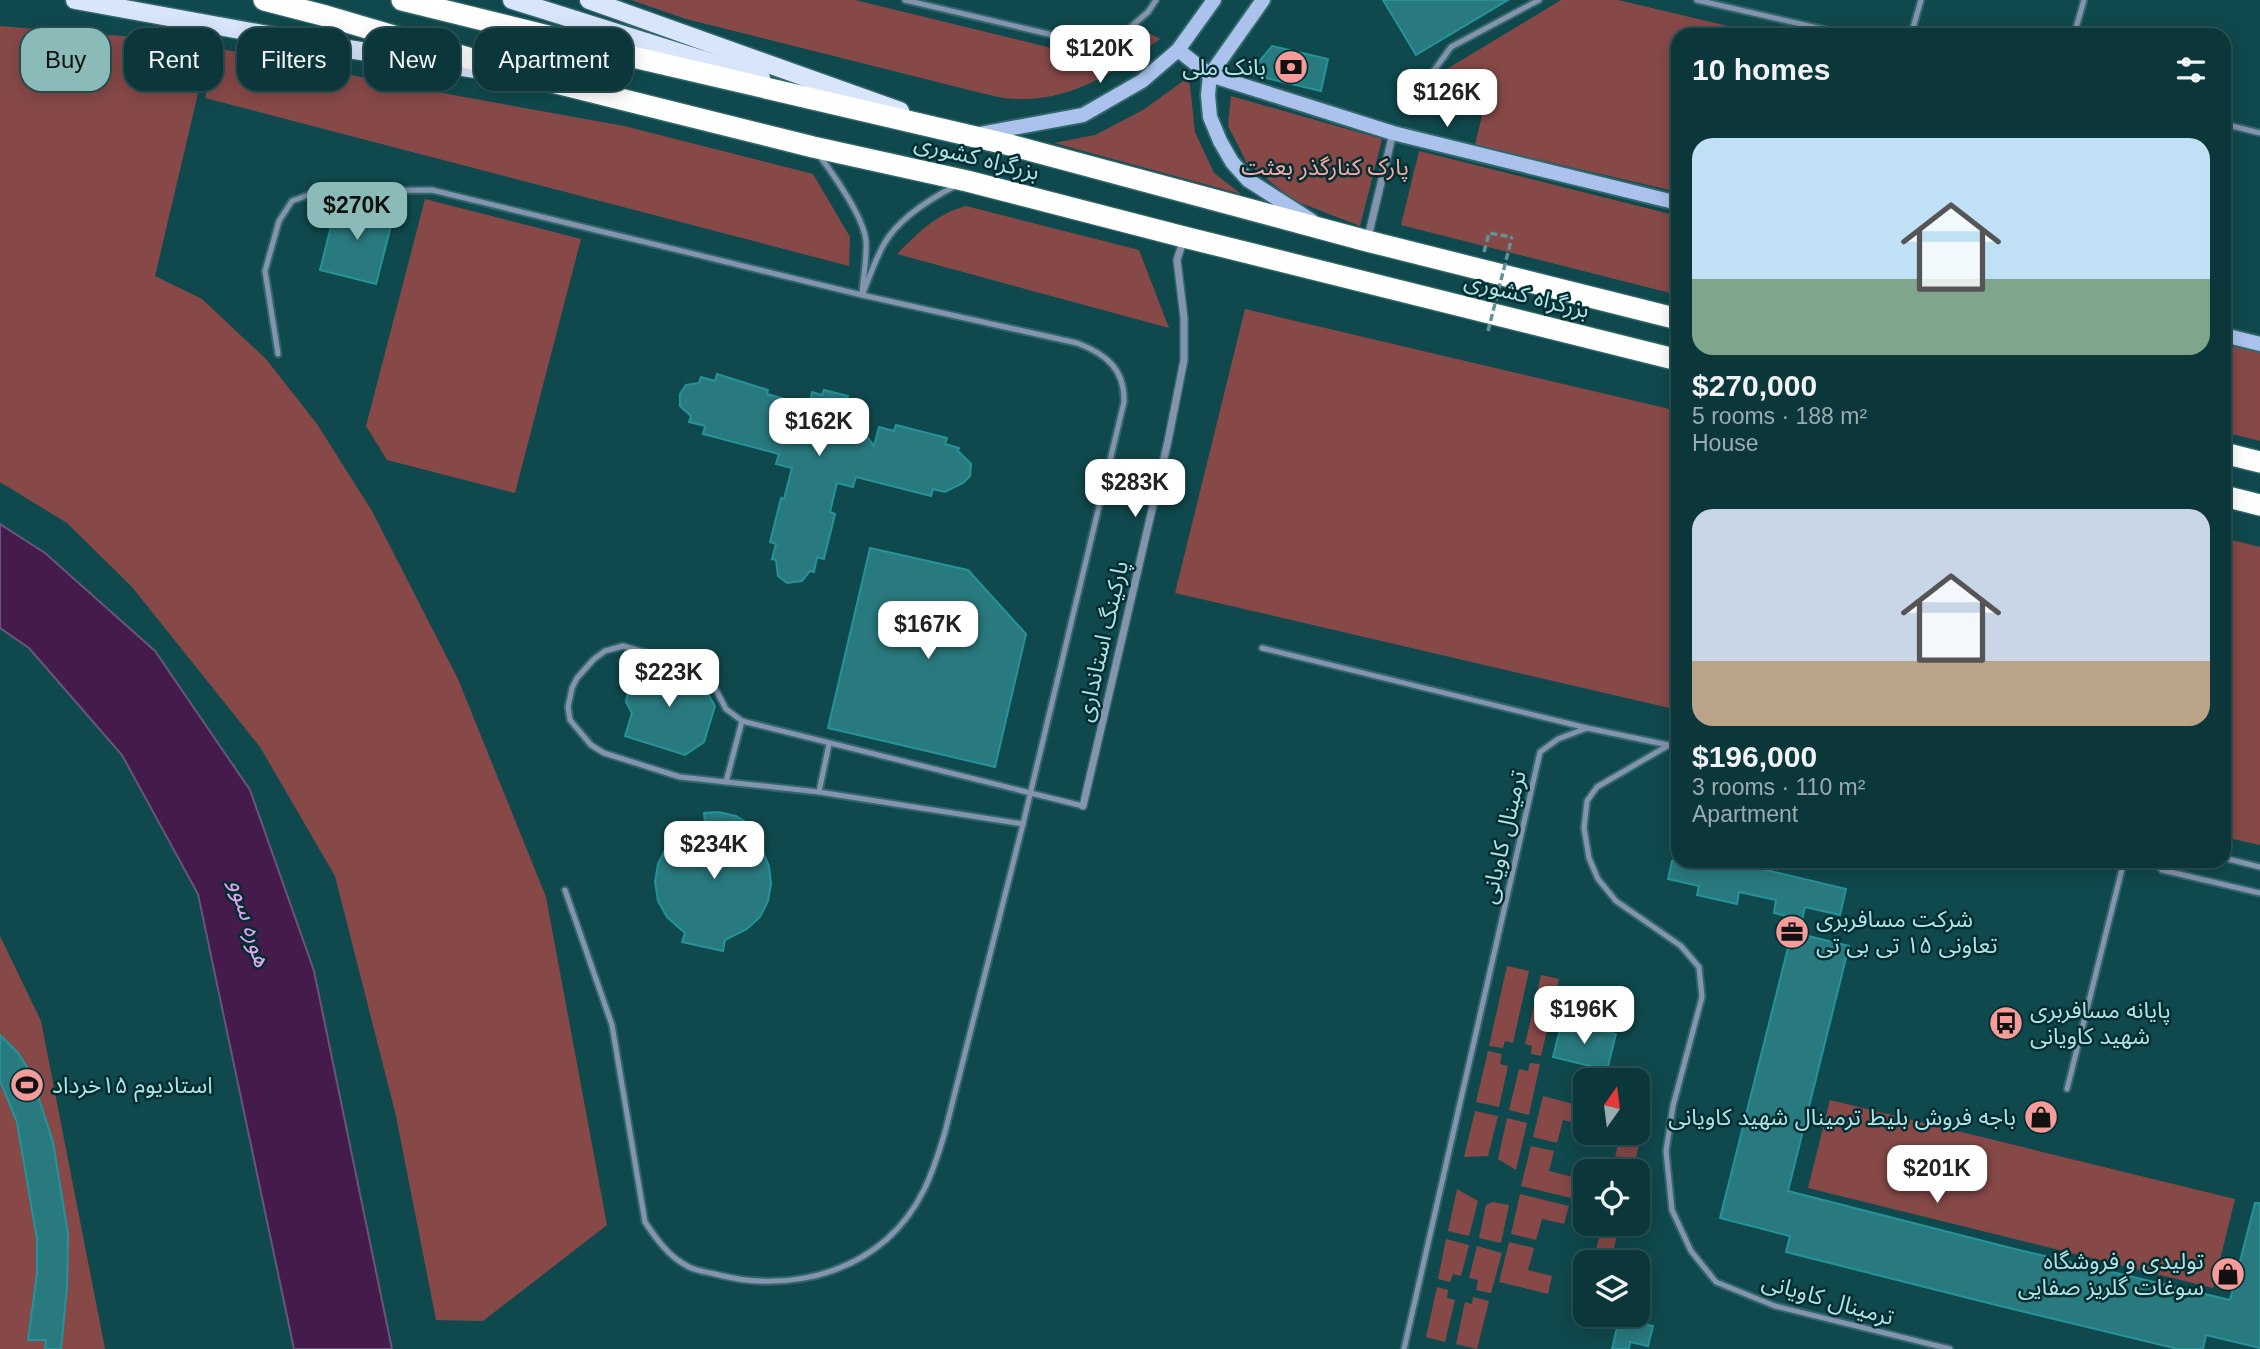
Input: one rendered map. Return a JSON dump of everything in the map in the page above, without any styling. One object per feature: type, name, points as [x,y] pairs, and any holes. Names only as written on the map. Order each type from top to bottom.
[{"type":"highway","name":"بزرگراه کشوری","points":[[264,0],[474,60]]},
{"type":"highway","name":"بزرگراه کشوری","points":[[402,0],[969,136],[1367,241],[1671,317]]},
{"type":"highway","name":"بزرگراه کشوری","points":[[589,91],[967,181],[1671,358]]},
{"type":"highway","points":[[2231,455],[2260,462]]},
{"type":"highway","points":[[2231,498],[2260,505]]},
{"type":"main road","points":[[75,0],[329,46],[474,69]]},
{"type":"main road","points":[[512,0],[887,117]]},
{"type":"main road","points":[[589,0],[969,136],[1083,115],[1142,81],[1178,50],[1214,0]]},
{"type":"main road","points":[[1263,0],[1210,75],[1210,117],[1220,141],[1248,180],[1322,228]]},
{"type":"main road","points":[[1178,50],[1210,75],[1393,133],[1671,201]]},
{"type":"main road","points":[[2231,337],[2260,344]]},
{"type":"street","points":[[1367,241],[1393,133]]},
{"type":"street","name":"پارکینگ استانداری","points":[[1083,806],[1168,441],[1184,360],[1184,318],[1177,260],[1184,237]]},
{"type":"lane","points":[[905,0],[1077,41],[1111,39],[1125,32],[1148,12],[1156,0]]},
{"type":"lane","points":[[1417,94],[1451,47],[1539,0]]},
{"type":"lane","points":[[1697,0],[1818,28]]},
{"type":"lane","points":[[1913,28],[1921,0]]},
{"type":"lane","points":[[2076,28],[2084,0]]},
{"type":"lane","points":[[2231,126],[2260,133]]},
{"type":"lane","points":[[813,146],[838,180],[866,239],[862,295]]},
{"type":"lane","points":[[862,295],[884,243],[893,232],[932,198],[967,181]]},
{"type":"lane","points":[[278,354],[265,271],[279,221],[292,201],[319,191],[432,190],[862,295],[1077,343],[1107,358],[1122,379],[1124,402],[1023,824],[945,1132],[929,1183],[906,1218],[887,1239],[859,1259],[828,1273],[765,1283],[690,1268],[661,1247],[645,1222],[612,1024],[565,890]]},
{"type":"lane","points":[[1023,824],[819,792],[680,777],[604,753],[591,745],[570,720],[568,707],[572,688],[577,677],[594,659],[605,651],[623,646],[705,669],[726,709],[742,721],[1083,806]]},
{"type":"lane","points":[[1262,648],[1587,728],[1671,746]]},
{"type":"lane","points":[[726,782],[742,721]]},
{"type":"lane","name":"ترمینال کاویانی","points":[[1404,1349],[1540,752],[1558,739],[1587,728]]},
{"type":"lane","points":[[819,792],[829,744]]},
{"type":"lane","name":"ترمینال کاویانی","points":[[1668,745],[1597,787],[1587,801],[1584,828],[1589,858],[1598,879],[1616,901],[1681,946],[1699,967],[1702,997],[1673,1105],[1666,1151],[1672,1210],[1691,1251],[1716,1282],[1775,1306],[1950,1349]]},
{"type":"lane","points":[[2231,860],[2260,867]]},
{"type":"lane","points":[[2067,1089],[2122,868]]},
{"type":"lane","points":[[2160,868],[2260,893]]},
{"type":"path","points":[[1488,331],[1512,237],[1489,233]]},
{"type":"green space","points":[[631,0],[855,0],[1084,56],[1106,53],[1147,32],[1160,39],[1093,82],[1057,95],[1011,99],[686,19]]},
{"type":"green space","points":[[1561,0],[1618,0],[1736,28],[1671,28],[1671,190],[1475,145],[1490,81],[1447,69]]},
{"type":"green space","points":[[0,26],[24,28],[21,28],[21,91],[110,91],[110,35],[124,36],[124,91],[199,91],[155,276],[202,299],[266,359],[317,424],[372,511],[458,679],[546,897],[607,1225],[483,1321],[436,1320],[396,1116],[335,876],[260,747],[132,587],[67,523],[0,482]]},
{"type":"green space","points":[[223,49],[237,52],[237,91],[350,91],[350,75],[364,78],[364,91],[431,91],[624,126],[813,174],[850,237],[849,266],[205,98],[207,91],[223,91]]},
{"type":"green space","points":[[1189,77],[1195,132],[1214,173],[1241,194],[1054,143],[1095,135],[1143,110]]},
{"type":"green space","name":"پارک کنارگذر بعثت","points":[[1231,96],[1382,139],[1360,226],[1293,200],[1247,163],[1228,126]]},
{"type":"green space","points":[[1419,151],[1671,214],[1671,293],[1401,225]]},
{"type":"green space","points":[[425,199],[581,239],[515,493],[387,460],[366,426]]},
{"type":"green space","points":[[966,206],[1139,250],[1169,328],[897,254],[937,219]]},
{"type":"green space","points":[[1245,309],[1671,409],[1671,708],[1175,593]]},
{"type":"green space","points":[[2231,344],[2260,351],[2260,441],[2231,434]]},
{"type":"green space","points":[[2231,540],[2260,547],[2260,845],[2231,839]]},
{"type":"green space","name":"استادیوم ۱۵خرداد","points":[[0,936],[41,1021],[105,1349],[0,1349]]},
{"type":"green space","points":[[1507,966],[1529,971],[1513,1043],[1505,1041],[1503,1048],[1489,1046]]},
{"type":"green space","points":[[1541,975],[1559,979],[1541,1056],[1531,1054],[1532,1046],[1525,1044]]},
{"type":"green space","points":[[1488,1051],[1502,1054],[1500,1064],[1508,1066],[1499,1107],[1476,1102]]},
{"type":"green space","points":[[1530,1063],[1540,1064],[1529,1115],[1509,1110],[1519,1069],[1528,1071]]},
{"type":"green space","points":[[1543,1096],[1573,1104],[1573,1122],[1563,1120],[1557,1143],[1533,1137]]},
{"type":"green space","points":[[1830,1100],[2235,1199],[2213,1288],[1808,1188]]},
{"type":"green space","points":[[1475,1111],[1498,1116],[1488,1156],[1464,1157]]},
{"type":"green space","points":[[1507,1118],[1527,1123],[1516,1170],[1498,1159]]},
{"type":"green space","points":[[1618,1145],[1639,1145],[1636,1159],[1615,1156]]},
{"type":"green space","points":[[1531,1146],[1554,1151],[1549,1171],[1573,1177],[1571,1198],[1521,1186]]},
{"type":"green space","points":[[1457,1189],[1478,1201],[1469,1236],[1448,1231]]},
{"type":"green space","points":[[1520,1194],[1569,1206],[1564,1224],[1542,1219],[1536,1240],[1511,1234]]},
{"type":"green space","points":[[1493,1202],[1509,1205],[1501,1243],[1479,1238],[1486,1205]]},
{"type":"green space","points":[[1600,1236],[1617,1236],[1614,1250],[1596,1250]]},
{"type":"green space","points":[[1446,1239],[1469,1245],[1461,1276],[1453,1274],[1450,1282],[1438,1279]]},
{"type":"green space","points":[[1509,1242],[1534,1248],[1528,1270],[1552,1276],[1548,1294],[1499,1282]]},
{"type":"green space","points":[[1477,1246],[1502,1253],[1491,1293],[1476,1290],[1478,1280],[1469,1278]]},
{"type":"green space","points":[[1437,1287],[1448,1290],[1447,1298],[1455,1300],[1445,1342],[1426,1337]]},
{"type":"green space","points":[[1473,1297],[1489,1301],[1477,1349],[1456,1344],[1465,1302],[1472,1304]]},
{"type":"water","name":"هوره سوو","points":[[0,524],[45,553],[155,651],[250,790],[314,971],[392,1349],[294,1349],[198,894],[122,755],[29,648],[0,628]]},
{"type":"building","points":[[1383,0],[1508,0],[1416,55]]},
{"type":"building","name":"بانک ملی","points":[[1272,46],[1328,59],[1321,91],[1249,74]]},
{"type":"building","points":[[338,199],[394,214],[376,284],[320,270]]},
{"type":"building","points":[[717,374],[768,390],[767,394],[809,406],[812,392],[822,395],[824,390],[848,396],[847,400],[856,403],[853,417],[874,446],[879,427],[894,431],[896,425],[947,438],[945,444],[959,448],[958,451],[971,464],[970,476],[963,483],[945,492],[933,489],[931,496],[856,477],[853,487],[837,483],[830,512],[835,514],[824,559],[817,557],[814,572],[810,571],[802,581],[787,583],[778,576],[776,560],[772,559],[776,544],[770,542],[792,468],[776,464],[779,454],[703,434],[705,426],[689,422],[691,416],[680,406],[680,394],[686,385],[699,383],[701,377],[715,381]]},
{"type":"building","points":[[870,548],[968,570],[1026,634],[995,767],[828,728]]},
{"type":"building","points":[[643,663],[671,671],[673,665],[693,671],[691,677],[700,680],[715,706],[704,742],[685,755],[625,736],[632,713],[626,702],[629,686],[640,676]]},
{"type":"building","points":[[718,812],[736,816],[756,828],[749,837],[762,850],[769,866],[771,884],[768,901],[760,917],[747,929],[725,940],[723,951],[682,942],[685,933],[667,917],[658,901],[655,882],[658,864],[666,848],[680,835],[705,823],[704,813]]},
{"type":"building","points":[[1671,866],[1671,868],[1758,868],[1846,889],[1840,915],[1805,907],[1802,920],[1774,913],[1776,900],[1739,892],[1737,904],[1697,895],[1699,886],[1668,879]]},
{"type":"building","points":[[1792,932],[1849,946],[1788,1191],[2230,1300],[2255,1203],[2260,1203],[2260,1348],[2206,1335],[2203,1349],[2178,1349],[1786,1252],[1790,1236],[1720,1218]]},
{"type":"building","points":[[1562,1021],[1616,1034],[1608,1068],[1553,1057]]},
{"type":"building","points":[[0,1035],[18,1053],[30,1072],[53,1142],[68,1234],[67,1287],[61,1349],[45,1349],[46,1340],[28,1340],[37,1274],[37,1239],[17,1122],[0,1081]]},
{"type":"building","points":[[1653,1326],[1648,1346],[1630,1342],[1629,1349],[1612,1349],[1617,1327]]},
{"type":"place","name":"بانک ملی","points":[[1291,67]]},
{"type":"place","name":"شرکت مسافربری تعاونی ۱۵ تی بی تی","points":[[1792,932]]},
{"type":"place","name":"پايانه مسافربری شهید کاویانی","points":[[2006,1023]]},
{"type":"place","name":"استادیوم ۱۵خرداد","points":[[27,1085]]},
{"type":"place","name":"باجه فروش بلیط ترمینال شهید کاویانی","points":[[2041,1117]]},
{"type":"place","name":"توليدی و فروشگاه سوغات گلريز صفايی","points":[[2228,1274]]}]
